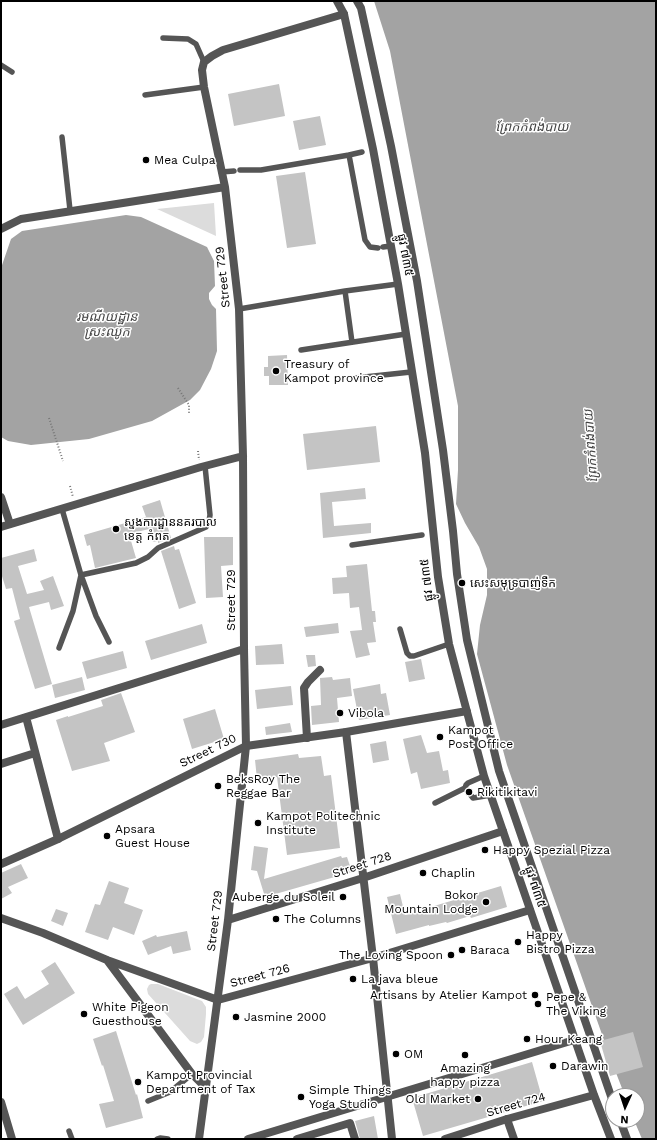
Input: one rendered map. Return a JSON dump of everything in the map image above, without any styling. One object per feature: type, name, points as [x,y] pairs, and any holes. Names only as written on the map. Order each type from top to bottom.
[{"type":"street","name":"ផ្លូវ ៧៣៥","points":[[336,1],[344,14],[384,247],[398,284],[425,453],[432,533],[449,644],[484,776],[574,1040],[611,1139]]},
{"type":"street","points":[[357,1],[361,8],[391,146],[417,281],[443,450],[462,611],[474,670],[499,771],[608,1088]]},
{"type":"street","points":[[204,62],[223,50],[344,14]]},
{"type":"street","name":"Street 729","points":[[199,1139],[228,920],[246,746],[243,456],[239,310],[225,187],[204,87],[202,70],[204,62]]},
{"type":"street","points":[[1,229],[21,219],[70,210],[225,187]]},
{"type":"street","points":[[1,527],[243,456]]},
{"type":"street","points":[[1,497],[10,524]]},
{"type":"street","points":[[1,725],[244,649]]},
{"type":"street","points":[[307,738],[304,688],[320,670]]},
{"type":"street","name":"Street 730","points":[[1,864],[58,839],[246,746],[346,732],[467,711]]},
{"type":"street","points":[[26,717],[58,839]]},
{"type":"street","points":[[346,732],[373,958],[392,1139]]},
{"type":"street","points":[[1,764],[35,753]]},
{"type":"street","name":"Street 728","points":[[228,920],[363,878],[503,831]]},
{"type":"street","name":"Street 726","points":[[1,918],[107,960],[218,1000],[373,958],[530,910]]},
{"type":"street","points":[[107,960],[192,1074],[205,1087]]},
{"type":"street","points":[[248,1139],[574,1040]]},
{"type":"street","name":"Street 724","points":[[445,1139],[508,1119],[594,1095]]},
{"type":"street","points":[[1,1102],[12,1139]]},
{"type":"street","points":[[508,1119],[514,1139]]},
{"type":"street","points":[[297,1139],[350,1123],[355,1139]]},
{"type":"street","points":[[623,1128],[627,1139]]},
{"type":"lane","points":[[163,38],[188,39],[196,44],[204,62]]},
{"type":"lane","points":[[1,65],[12,72]]},
{"type":"lane","points":[[145,95],[204,87]]},
{"type":"lane","points":[[62,137],[70,210]]},
{"type":"lane","points":[[221,172],[261,170],[368,151]]},
{"type":"lane","points":[[349,155],[365,240],[370,247],[384,247]]},
{"type":"lane","points":[[239,310],[345,291],[398,284]]},
{"type":"lane","points":[[345,291],[352,342]]},
{"type":"lane","points":[[301,350],[406,334]]},
{"type":"lane","points":[[355,378],[412,372]]},
{"type":"lane","points":[[81,576],[136,563],[148,557],[158,548],[206,527],[210,515],[205,466]]},
{"type":"lane","points":[[62,509],[81,576],[96,616],[109,642]]},
{"type":"lane","points":[[352,545],[422,535]]},
{"type":"lane","points":[[59,648],[71,617],[81,576]]},
{"type":"lane","points":[[400,629],[407,653],[410,656],[449,644]]},
{"type":"lane","points":[[435,802],[465,788],[468,783],[484,776]]},
{"type":"lane","points":[[465,788],[473,798],[491,795]]},
{"type":"lane","points":[[148,1101],[170,1092],[192,1074]]},
{"type":"lane","points":[[70,1131],[72,1139]]},
{"type":"lane","points":[[157,1139],[168,1139]]},
{"type":"path","points":[[178,388],[189,405],[190,414]]},
{"type":"path","points":[[50,418],[63,460]]},
{"type":"shaded area","points":[[214,203],[216,236],[157,209]]},
{"type":"shaded area","points":[[151,984],[158,984],[202,1001],[206,1007],[206,1014],[204,1037],[201,1042],[197,1044],[190,1041],[148,994],[147,989]]},
{"type":"water","name":"ព្រែកកំពង់បាយ","points":[[374,1],[656,1],[656,1139],[642,1139],[637,1128],[645,1128],[645,1088],[622,1088],[611,1060],[507,765],[477,654],[480,625],[487,595],[487,569],[479,547],[456,504],[458,470],[458,406],[390,51]]},
{"type":"water","name":"រមណីយដ្ឋាន ស្រះឈូក","points":[[126,215],[141,217],[207,247],[214,261],[215,286],[209,293],[209,299],[216,309],[217,351],[211,369],[200,390],[190,400],[152,421],[89,439],[31,445],[8,441],[1,437],[1,268],[11,239],[22,231]]},
{"type":"building","points":[[279,84],[285,116],[234,126],[228,94]]},
{"type":"building","points":[[320,116],[326,145],[299,150],[293,121]]},
{"type":"building","points":[[305,172],[316,244],[287,248],[276,176]]},
{"type":"building","name":"Treasury of Kampot province","points":[[287,355],[288,385],[269,385],[269,376],[264,376],[264,367],[268,367],[268,356]]},
{"type":"building","points":[[376,426],[380,462],[307,470],[303,434]]},
{"type":"building","points":[[365,488],[366,499],[332,502],[334,526],[371,523],[371,533],[323,538],[320,493]]},
{"type":"building","points":[[160,500],[171,538],[158,543],[158,541],[153,542],[149,529],[129,534],[136,558],[95,568],[90,545],[87,546],[84,535],[146,517],[142,506]]},
{"type":"building","points":[[204,537],[233,537],[233,565],[221,566],[223,597],[206,598]]},
{"type":"building","points":[[174,546],[175,550],[179,549],[196,603],[179,609],[161,551]]},
{"type":"building","points":[[34,549],[37,561],[18,566],[27,594],[44,590],[40,581],[53,576],[64,606],[51,610],[49,602],[29,607],[52,684],[35,689],[14,621],[20,619],[12,588],[6,589],[1,573],[1,558]]},
{"type":"building","points":[[367,564],[372,611],[375,611],[376,622],[373,622],[376,642],[367,643],[370,655],[356,658],[350,631],[362,630],[359,607],[350,608],[349,593],[333,594],[332,578],[347,577],[346,566]]},
{"type":"building","points":[[338,623],[339,633],[306,637],[304,627]]},
{"type":"building","points":[[202,624],[207,643],[151,660],[145,641]]},
{"type":"building","points":[[282,644],[284,664],[256,665],[255,646]]},
{"type":"building","points":[[123,651],[127,668],[87,679],[82,662]]},
{"type":"building","points":[[306,655],[315,655],[316,666],[308,667]]},
{"type":"building","points":[[421,659],[425,679],[409,682],[405,662]]},
{"type":"building","points":[[82,677],[85,690],[55,698],[52,685]]},
{"type":"building","points":[[332,677],[333,680],[350,678],[352,696],[337,698],[339,722],[312,725],[311,706],[321,705],[320,678]]},
{"type":"building","points":[[380,684],[381,694],[386,693],[390,715],[359,720],[353,689]]},
{"type":"building","points":[[291,686],[293,705],[257,709],[255,690]]},
{"type":"building","points":[[121,693],[135,732],[104,743],[110,761],[72,771],[56,720],[103,706],[101,700]]},
{"type":"building","points":[[215,709],[224,739],[192,749],[183,719]]},
{"type":"building","points":[[290,723],[292,732],[266,735],[265,727]]},
{"type":"building","points":[[421,735],[427,753],[439,751],[443,771],[448,770],[450,783],[421,789],[417,772],[411,774],[403,739]]},
{"type":"building","points":[[386,741],[389,760],[373,763],[370,744]]},
{"type":"building","points":[[298,754],[299,758],[321,756],[324,776],[331,775],[340,848],[287,855],[277,777],[257,779],[255,760]]},
{"type":"building","points":[[254,846],[268,848],[264,879],[341,856],[342,858],[347,857],[352,872],[265,897],[257,871],[251,870]]},
{"type":"building","points":[[21,864],[28,878],[8,887],[12,893],[1,899],[1,873]]},
{"type":"building","points":[[109,881],[129,888],[124,903],[143,910],[134,935],[113,927],[108,940],[85,932],[95,904],[100,905]]},
{"type":"building","points":[[501,886],[507,907],[471,918],[470,916],[447,923],[429,925],[396,934],[387,897],[400,894],[405,915]]},
{"type":"building","points":[[56,909],[68,913],[63,926],[51,921]]},
{"type":"building","points":[[187,931],[191,950],[173,954],[171,946],[148,955],[142,941],[156,935],[157,937]]},
{"type":"building","points":[[55,962],[75,993],[23,1025],[4,994],[17,986],[25,999],[49,984],[41,971]]},
{"type":"building","points":[[116,1031],[136,1095],[137,1094],[143,1118],[106,1128],[99,1104],[114,1101],[93,1039]]},
{"type":"building","points":[[633,1032],[643,1067],[610,1076],[600,1041]]},
{"type":"building","name":"Old Market","points":[[532,1062],[543,1101],[423,1136],[412,1098]]},
{"type":"building","points":[[374,1116],[378,1139],[360,1139],[355,1121]]},
{"type":"place","name":"Mea Culpa","points":[[146,160]]},
{"type":"place","name":"Treasury of Kampot province","points":[[276,371]]},
{"type":"place","name":"ស្នងការដ្ឋាននគរបាល ខេត្ត កំពត","points":[[116,529]]},
{"type":"place","name":"សេះសមុទ្របាញ់ទឹក","points":[[462,583]]},
{"type":"place","name":"Vibola","points":[[340,713]]},
{"type":"place","name":"Kampot Post Office","points":[[440,737]]},
{"type":"place","name":"BeksRoy The Reggae Bar","points":[[218,786]]},
{"type":"place","name":"Rikitikitavi","points":[[469,792]]},
{"type":"place","name":"Kampot Politechnic Institute","points":[[258,823]]},
{"type":"place","name":"Apsara Guest House","points":[[107,836]]},
{"type":"place","name":"Happy Spezial Pizza","points":[[485,850]]},
{"type":"place","name":"Chaplin","points":[[423,873]]},
{"type":"place","name":"Auberge du Soleil","points":[[343,897]]},
{"type":"place","name":"Bokor Mountain Lodge","points":[[486,902]]},
{"type":"place","name":"The Columns","points":[[276,919]]},
{"type":"place","name":"Happy Bistro Pizza","points":[[518,942]]},
{"type":"place","name":"Baraca","points":[[462,950]]},
{"type":"place","name":"The Loving Spoon","points":[[451,955]]},
{"type":"place","name":"La java bleue","points":[[353,979]]},
{"type":"place","name":"Artisans by Atelier Kampot","points":[[535,995]]},
{"type":"place","name":"Pepe & The Viking","points":[[538,1004]]},
{"type":"place","name":"White Pigeon Guesthouse","points":[[84,1014]]},
{"type":"place","name":"Jasmine 2000","points":[[236,1017]]},
{"type":"place","name":"Hour Keang","points":[[527,1039]]},
{"type":"place","name":"OM","points":[[396,1054]]},
{"type":"place","name":"Amazing happy pizza","points":[[465,1055]]},
{"type":"place","name":"Darawin","points":[[553,1066]]},
{"type":"place","name":"Kampot Provincial Department of Tax","points":[[138,1082]]},
{"type":"place","name":"Simple Things Yoga Studio","points":[[301,1097]]},
{"type":"place","name":"Old Market","points":[[478,1099]]}]
